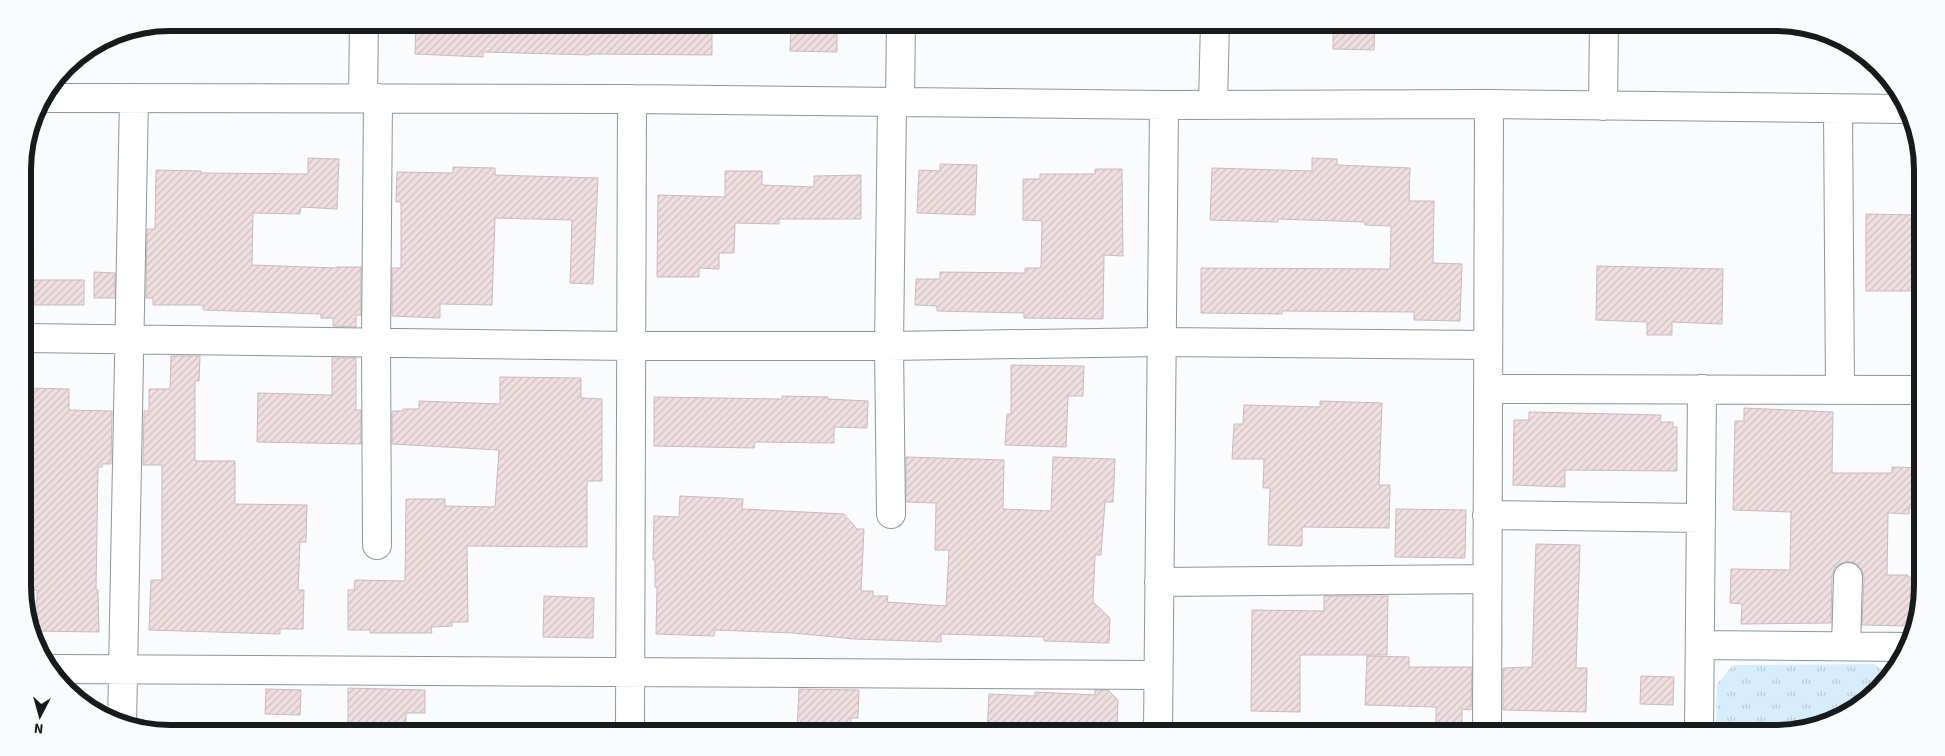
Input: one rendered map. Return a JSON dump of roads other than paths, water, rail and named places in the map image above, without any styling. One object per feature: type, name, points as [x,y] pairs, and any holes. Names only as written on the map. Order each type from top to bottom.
[{"type":"street","points":[[1213,104],[1215,31]]},
{"type":"street","points":[[1603,106],[1604,31]]},
{"type":"street","points":[[365,32],[371,98],[376,342],[377,545]]},
{"type":"street","points":[[891,514],[889,346],[896,103],[900,32]]},
{"type":"street","points":[[52,98],[1489,104],[1899,109]]},
{"type":"street","points":[[122,716],[134,98]]},
{"type":"street","points":[[630,725],[632,100]]},
{"type":"street","points":[[1158,724],[1164,104]]},
{"type":"street","points":[[1487,724],[1489,104]]},
{"type":"street","points":[[1838,109],[1840,390]]},
{"type":"street","points":[[32,338],[631,346],[889,346],[1161,342],[1488,345]]},
{"type":"street","points":[[1488,389],[1914,390]]},
{"type":"street","points":[[1699,724],[1702,389]]},
{"type":"street","points":[[1487,515],[1701,518]]},
{"type":"street","points":[[1846,646],[1848,577]]},
{"type":"street","points":[[1159,582],[1487,580]]},
{"type":"street","points":[[1700,645],[1899,647]]},
{"type":"street","points":[[59,669],[1158,675]]}]
